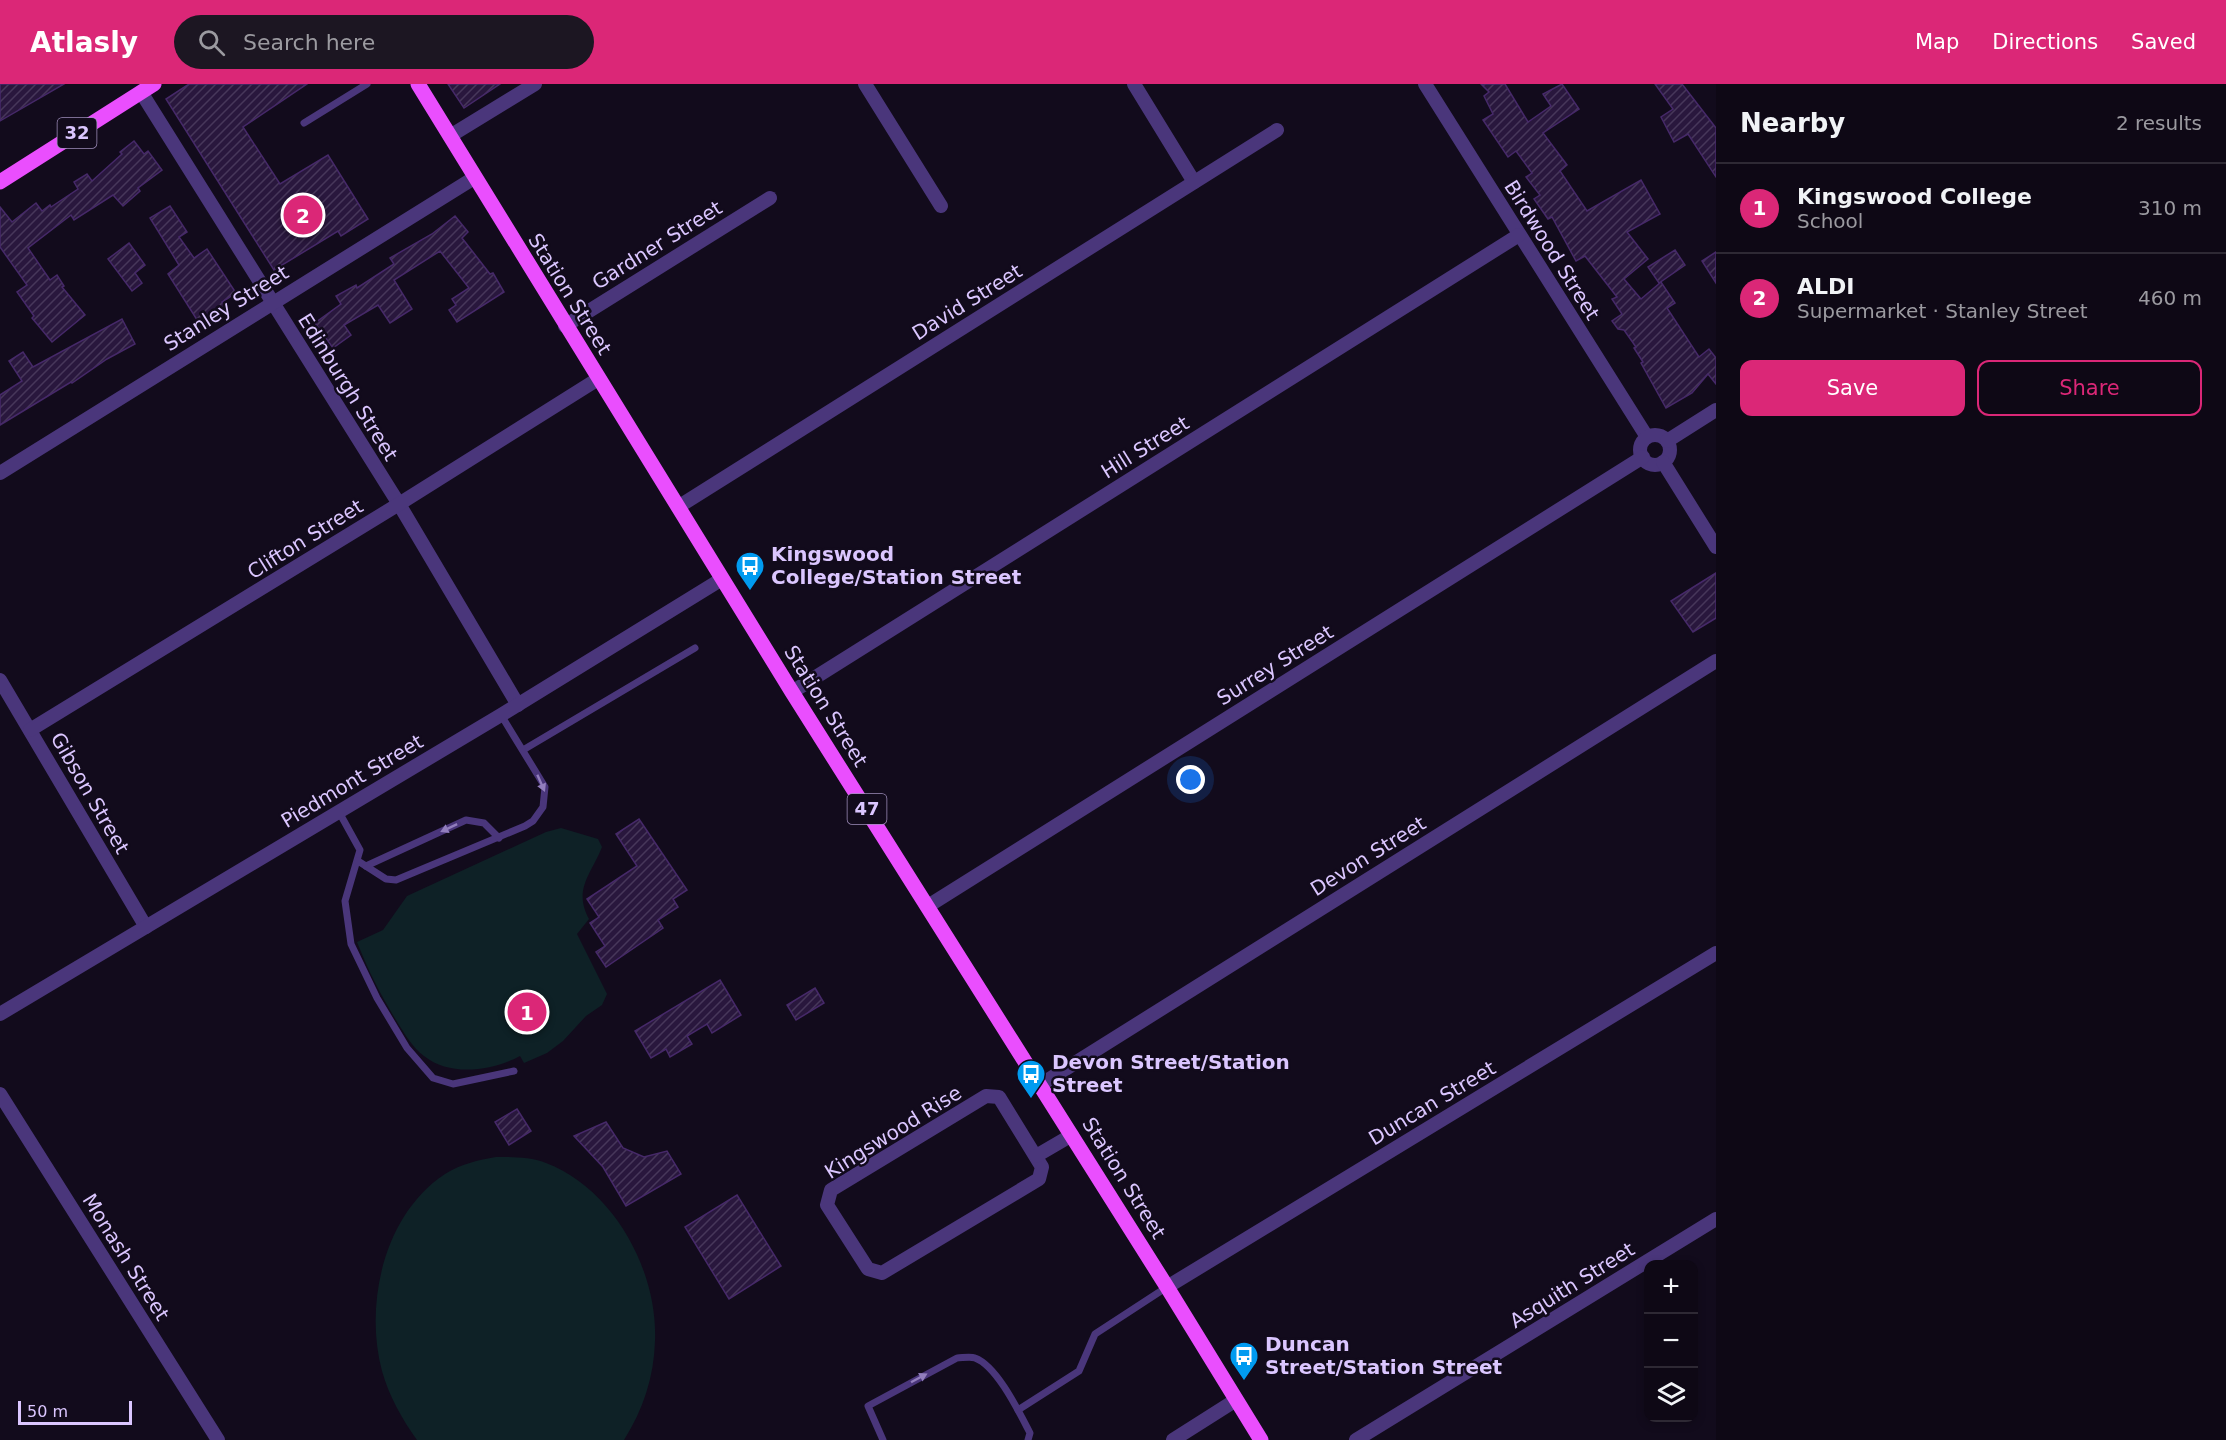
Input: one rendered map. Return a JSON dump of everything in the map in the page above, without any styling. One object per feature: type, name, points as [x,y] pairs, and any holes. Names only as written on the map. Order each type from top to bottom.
[{"type":"main road","name":"32","points":[[0,182],[154,84]]},
{"type":"main road","name":"Station Street","points":[[418,84],[792,692],[1072,1135],[1261,1440]]},
{"type":"street","points":[[865,84],[941,206]]},
{"type":"street","points":[[1134,84],[1194,182]]},
{"type":"street","name":"Birdwood Street","points":[[1425,84],[1647,437]]},
{"type":"street","points":[[450,136],[531,85]]},
{"type":"street","name":"Edinburgh Street","points":[[141,92],[271,303],[399,504],[518,705]]},
{"type":"street","name":"David Street","points":[[678,507],[1277,130]]},
{"type":"street","name":"Stanley Street","points":[[0,473],[474,178]]},
{"type":"street","name":"Gardner Street","points":[[565,326],[770,198]]},
{"type":"street","name":"Hill Street","points":[[792,692],[1519,235]]},
{"type":"street","name":"Clifton Street","points":[[30,730],[598,379]]},
{"type":"street","points":[[1667,441],[1716,410]]},
{"type":"street","points":[[1659,435],[1667,441],[1669,454],[1663,462],[1650,463],[1642,457],[1641,446],[1647,437],[1659,435]]},
{"type":"street","name":"Surrey Street","points":[[928,906],[1642,457]]},
{"type":"street","points":[[1663,462],[1716,547]]},
{"type":"street","name":"Piedmont Street","points":[[0,1014],[518,705],[722,579]]},
{"type":"street","name":"Devon Street","points":[[1040,1085],[1716,661]]},
{"type":"street","name":"Gibson Street","points":[[0,680],[146,927]]},
{"type":"street","name":"Duncan Street","points":[[1167,1287],[1716,953]]},
{"type":"street","name":"Monash Street","points":[[0,1094],[218,1440]]},
{"type":"street","name":"Kingswood Rise","points":[[986,1096],[999,1097],[1036,1156],[1042,1167],[1039,1179],[882,1273],[868,1269],[827,1205],[831,1190],[986,1096]]},
{"type":"street","points":[[1036,1156],[1072,1135]]},
{"type":"street","name":"Asquith Street","points":[[1356,1440],[1716,1219]]},
{"type":"street","points":[[1173,1440],[1236,1400]]},
{"type":"lane","points":[[304,123],[367,84]]},
{"type":"lane","points":[[523,750],[695,648]]},
{"type":"lane","points":[[358,861],[386,879],[396,880],[499,838],[533,821],[539,815],[545,800],[544,787],[501,715]]},
{"type":"lane","points":[[339,811],[360,850],[345,901],[351,944],[355,957],[377,998],[407,1048],[433,1078],[453,1084],[514,1071]]},
{"type":"lane","points":[[366,866],[466,820],[484,823],[499,838]]},
{"type":"lane","points":[[1018,1410],[1079,1371],[1095,1334],[1167,1287]]},
{"type":"lane","points":[[883,1440],[868,1406],[957,1358],[973,1357],[988,1365],[1018,1410],[1030,1433],[1028,1440]]},
{"type":"green space","points":[[561,828],[598,839],[602,847],[583,890],[583,899],[589,919],[577,934],[607,994],[602,1005],[586,1016],[563,1041],[547,1053],[524,1063],[520,1056],[497,1065],[471,1070],[434,1063],[416,1048],[402,1030],[375,982],[357,942],[383,930],[407,896],[546,832]]},
{"type":"green space","points":[[496,1157],[540,1161],[570,1175],[592,1192],[611,1212],[640,1261],[649,1287],[654,1314],[654,1354],[646,1393],[637,1417],[624,1440],[417,1440],[392,1398],[382,1371],[377,1345],[376,1318],[378,1290],[384,1262],[394,1236],[407,1212],[424,1191],[445,1174],[470,1163]]},
{"type":"building","points":[[0,84],[64,84],[0,121]]},
{"type":"building","points":[[189,84],[307,84],[243,127],[280,184],[328,155],[368,219],[341,236],[338,231],[274,270],[166,99]]},
{"type":"building","points":[[448,84],[500,84],[464,108]]},
{"type":"building","points":[[1481,84],[1505,84],[1528,122],[1551,106],[1543,94],[1562,84],[1579,109],[1543,133],[1567,165],[1560,171],[1587,211],[1641,180],[1660,214],[1627,232],[1648,259],[1624,279],[1641,299],[1661,282],[1675,303],[1667,308],[1699,357],[1709,349],[1716,358],[1716,384],[1708,374],[1692,393],[1666,408],[1641,363],[1643,362],[1634,348],[1636,347],[1624,330],[1618,329],[1612,321],[1622,314],[1612,299],[1617,297],[1585,256],[1576,261],[1552,217],[1548,219],[1534,199],[1540,195],[1526,177],[1532,173],[1516,151],[1508,157],[1483,120],[1493,114],[1484,96],[1489,92]]},
{"type":"building","points":[[1655,84],[1682,84],[1716,128],[1716,177],[1688,134],[1674,142],[1661,117],[1673,109]]},
{"type":"building","points":[[134,141],[144,154],[148,151],[162,170],[138,188],[140,191],[123,206],[113,195],[74,220],[71,215],[28,248],[50,280],[57,275],[64,286],[62,287],[85,315],[52,342],[32,318],[34,316],[17,292],[27,285],[0,247],[0,207],[12,222],[36,203],[42,211],[50,205],[51,207],[78,189],[74,182],[87,174],[92,181]]},
{"type":"building","points":[[170,206],[187,232],[179,237],[194,258],[207,249],[236,293],[222,302],[225,307],[199,323],[168,274],[179,265],[150,218]]},
{"type":"building","points":[[455,216],[468,232],[462,238],[490,274],[493,273],[504,292],[457,322],[449,310],[456,305],[452,299],[469,288],[440,251],[394,280],[412,309],[390,323],[378,305],[344,325],[351,335],[333,348],[315,323],[341,304],[336,296],[356,285],[357,288],[394,264],[390,258],[432,234]]},
{"type":"building","points":[[129,243],[145,265],[135,273],[142,283],[132,291],[108,259]]},
{"type":"building","points":[[1675,250],[1685,265],[1659,283],[1648,267]]},
{"type":"building","points":[[1716,252],[1716,283],[1702,261]]},
{"type":"building","points":[[122,319],[135,344],[0,425],[0,395],[22,381],[9,361],[23,352],[33,367]]},
{"type":"building","points":[[1716,573],[1716,618],[1693,632],[1671,601]]},
{"type":"building","points":[[639,819],[687,890],[673,899],[678,907],[658,920],[663,928],[606,967],[596,952],[605,946],[590,923],[599,917],[587,899],[637,866],[616,834]]},
{"type":"building","points":[[720,980],[741,1015],[712,1033],[707,1024],[687,1036],[692,1044],[670,1057],[666,1049],[651,1058],[635,1031]]},
{"type":"building","points":[[815,988],[824,1003],[796,1020],[787,1005]]},
{"type":"building","points":[[517,1109],[531,1131],[509,1145],[495,1122]]},
{"type":"building","points":[[606,1122],[623,1148],[644,1157],[667,1151],[681,1174],[626,1206],[603,1167],[574,1136]]},
{"type":"building","points":[[737,1195],[781,1266],[729,1299],[685,1227]]},
{"type":"place","name":"ALDI","points":[[303,215]]},
{"type":"place","name":"Kingswood College/Station Street","points":[[750,592]]},
{"type":"place","name":"Kingswood College","points":[[527,1012]]},
{"type":"place","name":"Devon Street/Station Street","points":[[1031,1100]]},
{"type":"place","name":"Duncan Street/Station Street","points":[[1244,1382]]}]
